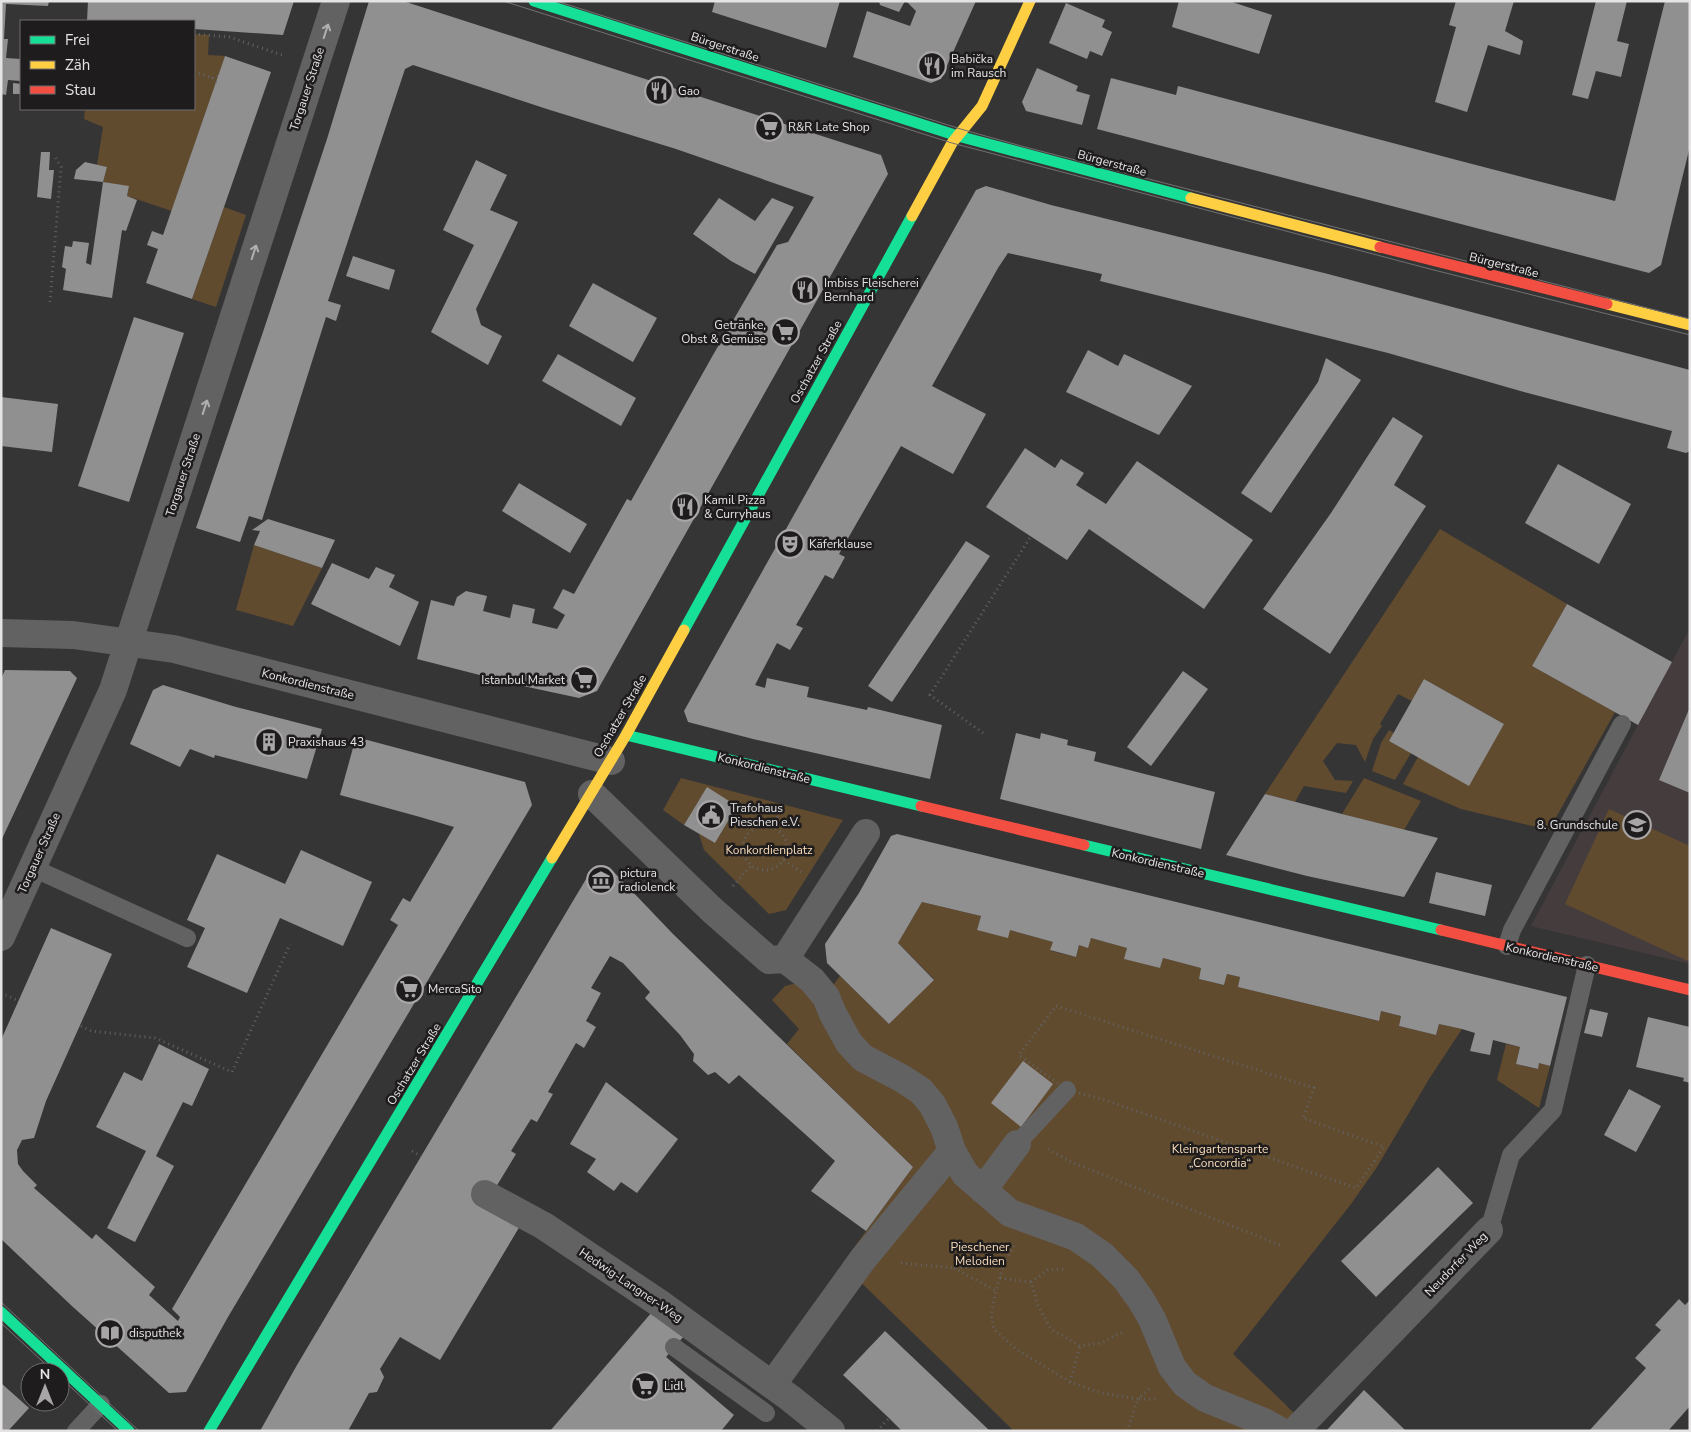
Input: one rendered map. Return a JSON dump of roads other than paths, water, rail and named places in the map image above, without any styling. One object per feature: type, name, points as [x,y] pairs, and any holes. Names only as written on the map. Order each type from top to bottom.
[{"type":"street","name":"Torgauer Straße","points":[[1,937],[113,690],[336,1]]},
{"type":"street","name":"Bürgerstraße","points":[[534,1],[958,136],[1432,261],[1689,321]]},
{"type":"street","name":"Oschatzer Straße","points":[[209,1431],[626,735],[952,143],[982,106],[1030,1]]},
{"type":"street","name":"Konkordienstraße","points":[[1,633],[73,635],[174,649],[611,761]]},
{"type":"street","name":"Konkordienstraße","points":[[626,735],[1690,990]]},
{"type":"street","points":[[592,794],[712,910],[769,960],[784,959],[812,980],[826,997],[849,1043],[863,1058],[904,1079],[921,1091],[932,1104],[944,1127],[952,1151],[965,1174],[1010,1213],[1076,1236],[1102,1255],[1131,1286],[1141,1300],[1172,1367],[1185,1384],[1206,1398],[1264,1422],[1280,1431]]},
{"type":"street","points":[[784,959],[866,833]]},
{"type":"street","points":[[983,1190],[1021,1141]]},
{"type":"street","points":[[772,1385],[864,1259],[952,1151]]},
{"type":"street","name":"Hedwig-Langner-Weg","points":[[485,1194],[544,1226],[662,1305],[772,1385],[831,1431]]},
{"type":"street","name":"Neudorfer Weg","points":[[1295,1431],[1343,1371],[1489,1230]]},
{"type":"street","points":[[1,1312],[128,1431]]},
{"type":"lane","points":[[1508,946],[1512,930],[1622,724]]},
{"type":"lane","points":[[33,868],[187,938]]},
{"type":"lane","name":"Neudorfer Weg","points":[[1489,1230],[1511,1155],[1553,1110],[1587,965]]},
{"type":"lane","points":[[1021,1141],[1067,1090]]},
{"type":"lane","points":[[674,1347],[766,1413]]},
{"type":"lane","points":[[76,1431],[101,1404]]},
{"type":"tram line","points":[[503,1],[952,143],[1430,269],[1690,335]]},
{"type":"tram line","points":[[556,1],[964,130],[1690,319]]},
{"type":"tram line","points":[[1,1302],[139,1431]]},
{"type":"tram line","points":[[1,1323],[43,1362]]},
{"type":"tram line","points":[[70,1386],[118,1431]]},
{"type":"place","name":"Babička im Rausch","points":[[932,66]]},
{"type":"place","name":"Gao","points":[[659,91]]},
{"type":"place","name":"R&R Late Shop","points":[[769,127]]},
{"type":"place","name":"Imbiss Fleischerei Bernhard","points":[[805,290]]},
{"type":"place","name":"Getränke, Obst & Gemüse","points":[[785,332]]},
{"type":"place","name":"Kamil Pizza & Curryhaus","points":[[685,507]]},
{"type":"place","name":"Käferklause","points":[[790,544]]},
{"type":"place","name":"Istanbul Market","points":[[584,680]]},
{"type":"place","name":"Praxishaus 43","points":[[269,742]]},
{"type":"place","name":"Trafohaus Pieschen e.V.","points":[[711,815]]},
{"type":"place","name":"8. Grundschule","points":[[1637,825]]},
{"type":"place","name":"pictura radiolenck","points":[[601,880]]},
{"type":"place","name":"MercaSito","points":[[409,989]]},
{"type":"place","name":"disputhek","points":[[110,1333]]},
{"type":"place","name":"Lidl","points":[[645,1386]]},
{"type":"park label","name":"Konkordienplatz","points":[[769,850]]},
{"type":"park label","name":"Kleingartensparte „Concordia“","points":[[1220,1156]]},
{"type":"park label","name":"Pieschener Melodien","points":[[980,1254]]}]
